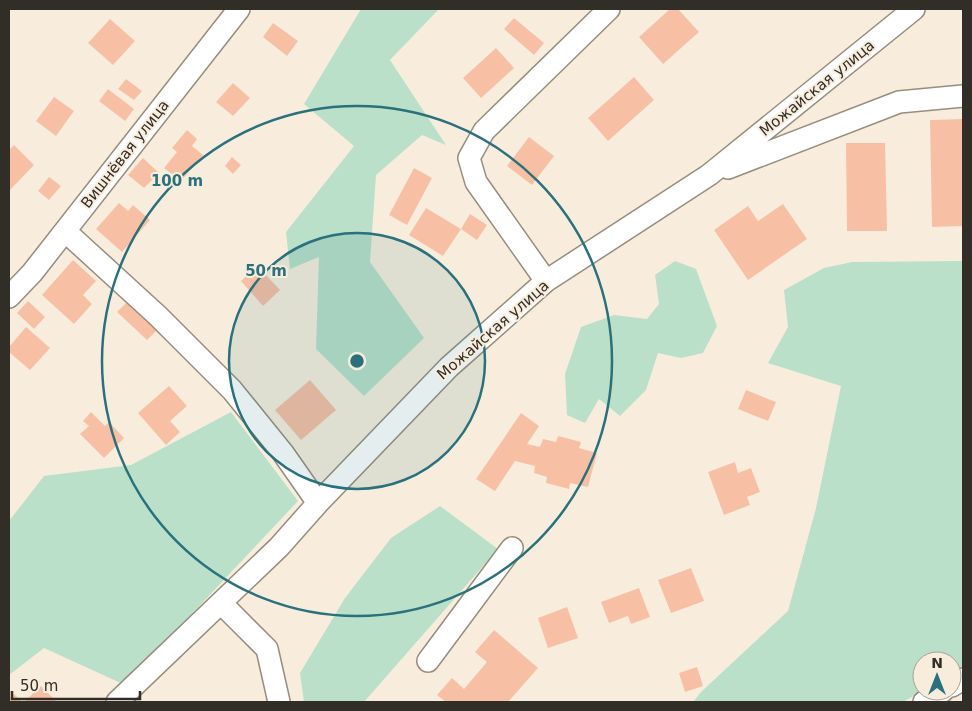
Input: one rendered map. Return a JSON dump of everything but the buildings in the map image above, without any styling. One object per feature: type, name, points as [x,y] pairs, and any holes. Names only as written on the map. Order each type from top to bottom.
[{"type":"street","name":"Вишнёвая улица","points":[[9,297],[32,273],[239,9]]},
{"type":"street","points":[[546,281],[476,182],[469,158],[484,130],[610,9]]},
{"type":"street","name":"Можайская улица","points":[[117,702],[279,547],[318,503],[448,367],[546,281],[709,175],[914,9]]},
{"type":"street","points":[[709,175],[899,102],[963,96]]},
{"type":"street","points":[[65,231],[158,316],[232,390],[283,453],[318,503]]},
{"type":"street","points":[[428,661],[512,548]]},
{"type":"street","points":[[221,603],[267,650],[280,702]]},
{"type":"green space","points":[[361,9],[439,9],[390,60],[446,145],[422,135],[376,175],[370,262],[424,338],[364,396],[316,349],[319,257],[290,269],[286,232],[354,146],[304,104]]},
{"type":"green space","points":[[675,261],[696,269],[717,326],[703,353],[681,358],[658,353],[646,390],[620,416],[599,399],[585,423],[567,415],[565,374],[581,327],[614,315],[647,319],[659,304],[655,275]]},
{"type":"green space","points":[[962,261],[963,666],[962,651],[912,651],[912,697],[903,702],[693,702],[701,692],[788,611],[816,508],[841,386],[768,363],[788,327],[784,290],[824,268],[852,262]]},
{"type":"green space","points":[[231,412],[298,501],[125,685],[44,648],[9,675],[9,521],[44,476],[131,465]]},
{"type":"green space","points":[[440,506],[498,549],[364,702],[304,702],[300,673],[345,598],[391,538]]}]
